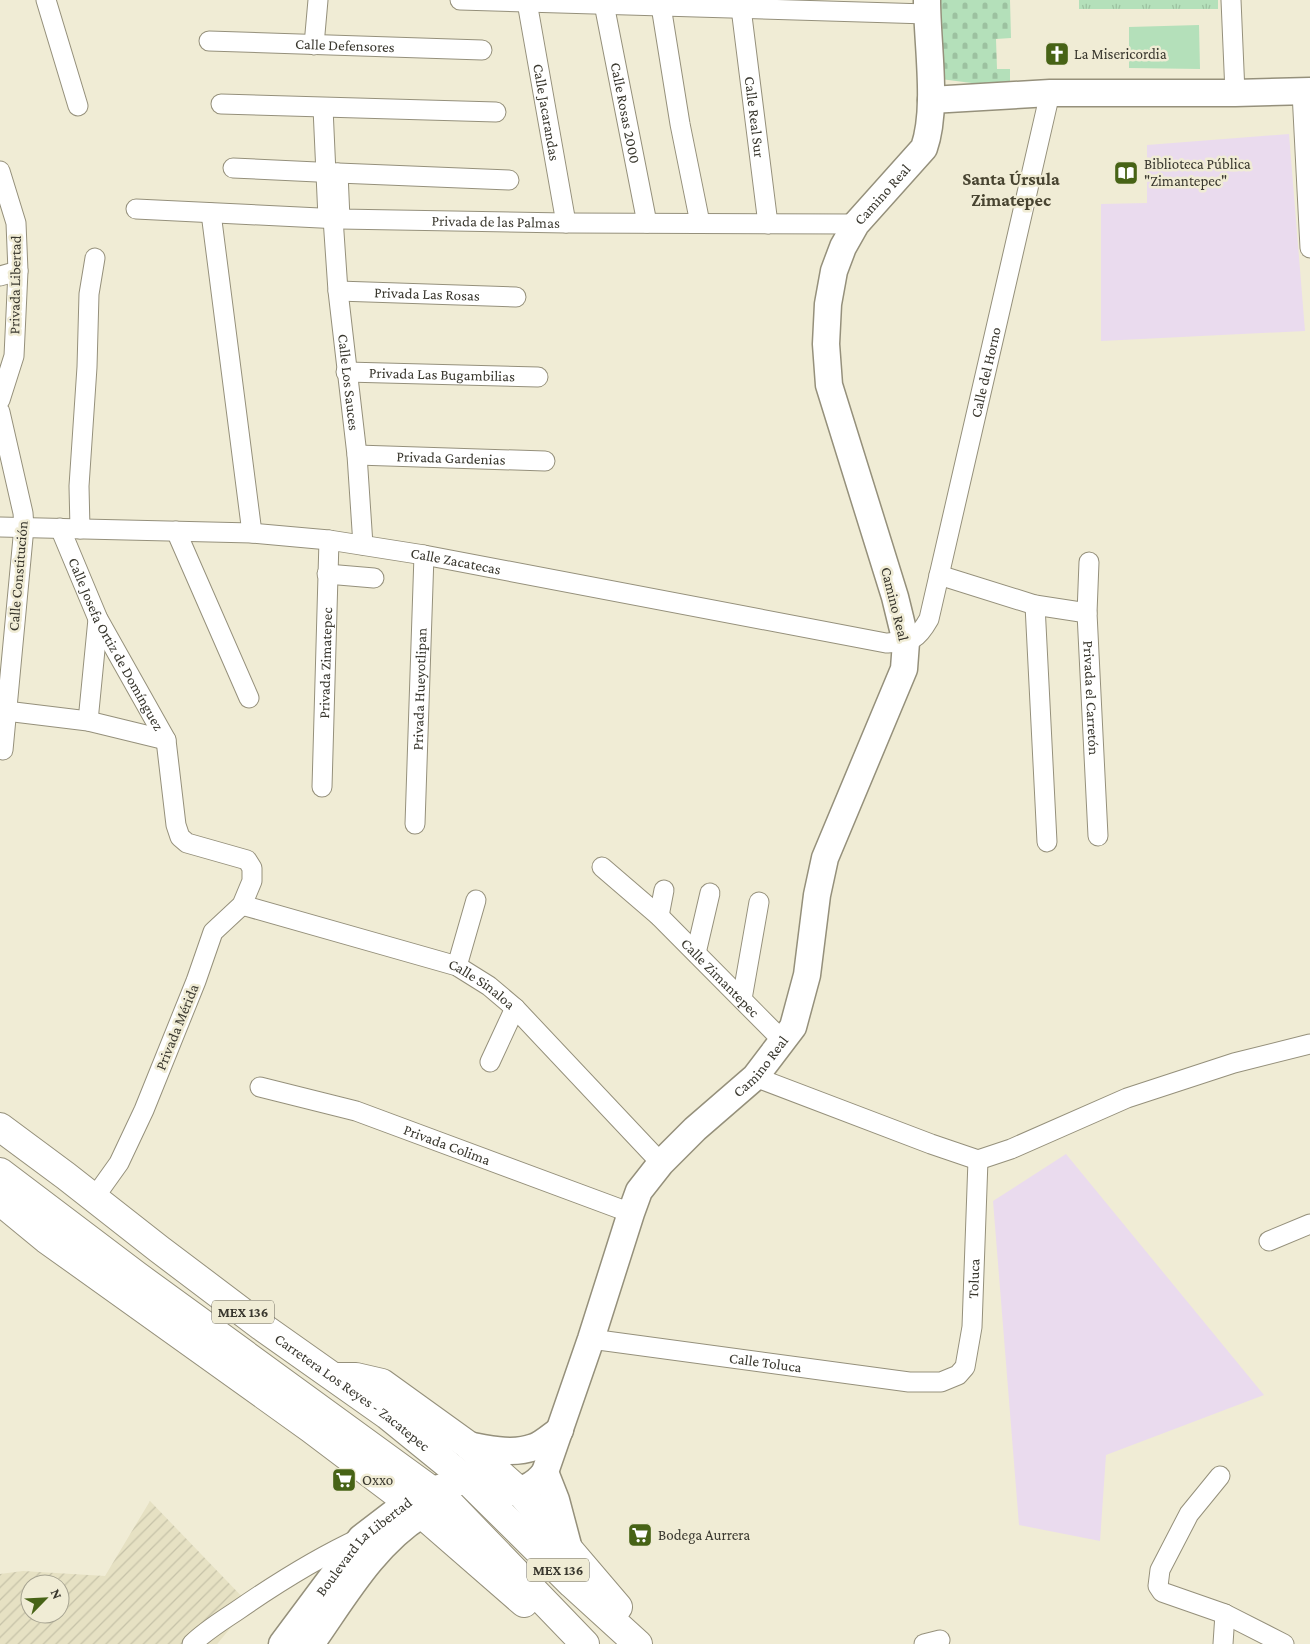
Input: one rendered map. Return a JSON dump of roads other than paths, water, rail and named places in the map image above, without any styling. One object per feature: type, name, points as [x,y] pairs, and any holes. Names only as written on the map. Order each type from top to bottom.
[{"type":"main road","name":"Camino Real","points":[[547,1467],[639,1191],[662,1163],[695,1129],[755,1078],[793,1027],[807,975],[817,895],[824,858],[904,669],[906,642],[895,597],[829,386],[826,344],[828,304],[834,271],[842,247],[856,224],[924,148],[928,136],[931,100],[927,7]]},
{"type":"main road","points":[[931,100],[1050,93],[1306,91]]},
{"type":"main road","name":"Carretera Los Reyes - Zacatepec","points":[[0,1127],[253,1320],[387,1415],[476,1489],[572,1584],[636,1642]]},
{"type":"main road","name":"Carretera Los Reyes - Zacatepec","points":[[0,1172],[235,1348],[428,1502],[508,1563],[567,1631]]},
{"type":"main road","points":[[0,1201],[46,1239],[310,1428],[428,1502]]},
{"type":"main road","points":[[334,1377],[356,1377],[382,1383],[468,1445],[511,1483],[569,1549],[619,1609],[636,1642]]},
{"type":"main road","points":[[468,1445],[497,1450],[522,1451],[536,1447],[560,1430]]},
{"type":"main road","points":[[476,1489],[511,1483],[536,1483],[547,1467]]},
{"type":"main road","points":[[547,1467],[569,1549]]},
{"type":"main road","name":"Boulevard La Libertad","points":[[282,1644],[361,1538],[428,1502],[476,1489]]},
{"type":"main road","name":"Boulevard La Libertad","points":[[311,1644],[368,1564],[428,1502]]},
{"type":"street","points":[[46,0],[78,106]]},
{"type":"street","points":[[306,0],[309,44]]},
{"type":"street","points":[[309,44],[318,0]]},
{"type":"street","points":[[460,0],[661,6],[741,4],[927,7]]},
{"type":"street","points":[[1231,0],[1235,93]]},
{"type":"street","name":"Calle Jacarandas","points":[[527,2],[566,223]]},
{"type":"street","name":"Calle Rosas 2000","points":[[604,4],[647,223]]},
{"type":"street","name":"Calle Real Sur","points":[[741,4],[768,224]]},
{"type":"street","points":[[661,6],[680,124],[700,223]]},
{"type":"street","name":"Calle Defensores","points":[[209,41],[482,50]]},
{"type":"street","points":[[1306,91],[1310,248]]},
{"type":"street","name":"Calle del Horno","points":[[906,642],[920,634],[929,619],[1050,93]]},
{"type":"street","points":[[220,104],[496,112]]},
{"type":"street","name":"Calle Los Sauces","points":[[323,108],[332,173],[338,291],[357,455],[363,545]]},
{"type":"street","points":[[233,168],[509,180]]},
{"type":"street","name":"Privada Libertad","points":[[0,171],[16,223],[9,273],[14,356],[0,400]]},
{"type":"street","name":"Privada de las Palmas","points":[[136,209],[334,218],[566,223],[856,224]]},
{"type":"street","points":[[211,213],[252,533]]},
{"type":"street","points":[[80,529],[79,486],[87,367],[89,294],[95,258]]},
{"type":"street","name":"Privada Las Rosas","points":[[338,291],[516,296]]},
{"type":"street","name":"Privada Las Bugambilias","points":[[346,372],[538,376]]},
{"type":"street","name":"Calle Constitución","points":[[0,412],[23,513],[24,527],[3,750]]},
{"type":"street","name":"Privada Gardenias","points":[[357,455],[545,461]]},
{"type":"street","name":"Calle Zacatecas","points":[[0,527],[252,533],[329,540],[424,555],[886,643],[906,642]]},
{"type":"street","name":"Calle Josefa Ortiz de Domínguez","points":[[60,528],[98,619],[166,740],[176,825],[180,837],[187,843],[247,860]]},
{"type":"street","points":[[176,531],[249,698]]},
{"type":"street","name":"Privada Zimatepec","points":[[322,787],[329,540]]},
{"type":"street","name":"Privada Hueyotlipan","points":[[415,824],[424,555]]},
{"type":"street","name":"Privada el Carretón","points":[[1089,562],[1087,613],[1098,836]]},
{"type":"street","points":[[328,574],[374,578]]},
{"type":"street","points":[[939,575],[1035,605],[1087,613]]},
{"type":"street","points":[[1035,605],[1047,842]]},
{"type":"street","points":[[88,721],[98,619]]},
{"type":"street","points":[[6,711],[88,721],[166,740]]},
{"type":"street","name":"Privada Mérida","points":[[94,1198],[119,1163],[144,1110],[213,932],[242,905],[252,881],[252,868],[247,860]]},
{"type":"street","name":"Calle Zimantepec","points":[[602,867],[659,916],[784,1041]]},
{"type":"street","points":[[659,916],[664,890]]},
{"type":"street","points":[[696,953],[710,893]]},
{"type":"street","points":[[457,966],[476,900]]},
{"type":"street","points":[[742,999],[759,902]]},
{"type":"street","name":"Calle Sinaloa","points":[[242,905],[457,966],[489,986],[515,1008],[662,1163]]},
{"type":"street","points":[[490,1062],[515,1008]]},
{"type":"street","points":[[755,1078],[978,1160],[1011,1149],[1127,1098],[1234,1063],[1310,1044]]},
{"type":"street","name":"Privada Colima","points":[[260,1087],[356,1111],[631,1213]]},
{"type":"street","name":"Toluca","points":[[941,1382],[958,1375],[965,1367],[972,1327],[978,1160]]},
{"type":"street","points":[[1269,1241],[1310,1224]]},
{"type":"street","name":"Calle Toluca","points":[[591,1339],[909,1382],[941,1382]]},
{"type":"street","points":[[1220,1476],[1188,1514],[1160,1570],[1158,1586],[1162,1592],[1225,1614],[1284,1644]]},
{"type":"street","points":[[192,1644],[278,1583],[332,1551],[361,1538]]},
{"type":"street","points":[[1223,1644],[1225,1614]]},
{"type":"place","name":"La Misericordia","points":[[1057,54]]},
{"type":"place","name":"Biblioteca Pública \"Zimantepec\"","points":[[1126,173]]},
{"type":"place","name":"Oxxo","points":[[344,1480]]},
{"type":"place","name":"Bodega Aurrera","points":[[640,1535]]},
{"type":"district","name":"Santa Úrsula Zimatepec","points":[[1011,189]]}]
